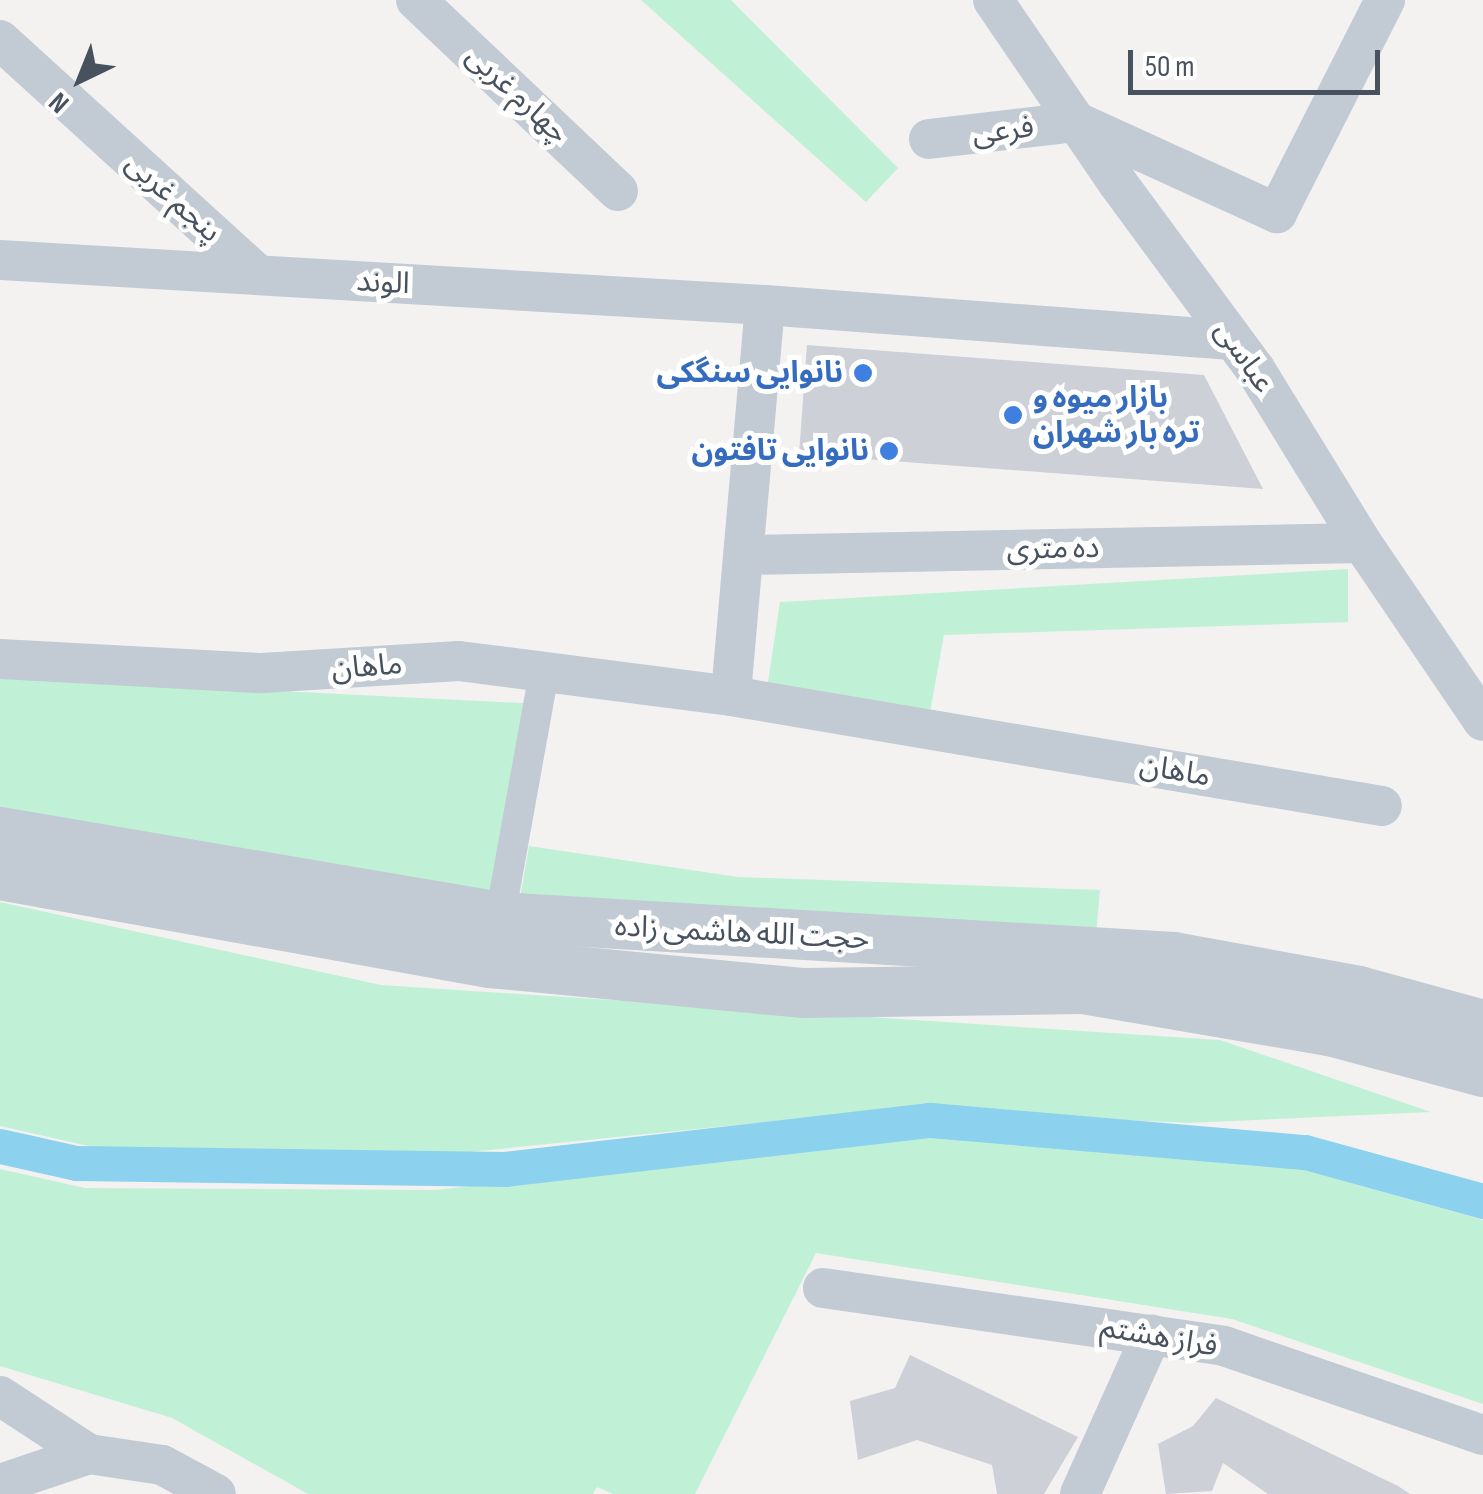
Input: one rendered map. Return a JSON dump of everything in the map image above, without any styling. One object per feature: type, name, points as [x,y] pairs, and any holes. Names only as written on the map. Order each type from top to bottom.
[{"type":"street","name":"چهارم غربی","points":[[416,0],[618,191]]},
{"type":"street","name":"عباسی","points":[[993,0],[1232,340],[1362,544],[1483,721]]},
{"type":"street","points":[[1077,122],[1277,214],[1384,0]]},
{"type":"street","name":"پنجم غربی","points":[[0,40],[258,276]]},
{"type":"street","name":"فرعی","points":[[929,140],[1077,122]]},
{"type":"street","name":"الوند","points":[[0,260],[765,306],[1232,340]]},
{"type":"street","points":[[731,696],[765,306]]},
{"type":"street","name":"ده متری","points":[[744,556],[1362,544]]},
{"type":"street","name":"ماهان","points":[[0,658],[262,673],[459,661],[731,696],[1382,806]]},
{"type":"street","points":[[500,918],[544,672]]},
{"type":"street","name":"حجت الله هاشمی زاده","points":[[0,832],[500,918],[1174,957],[1360,991],[1483,1025]]},
{"type":"street","points":[[0,875],[490,963],[805,993],[1083,989],[1330,1030],[1483,1072]]},
{"type":"street","name":"فراز هشتم","points":[[822,1288],[1224,1346],[1483,1436]]},
{"type":"street","points":[[1080,1494],[1152,1334]]},
{"type":"street","points":[[0,1396],[89,1454],[162,1465],[216,1494]]},
{"type":"street","points":[[0,1484],[89,1454]]},
{"type":"green space","points":[[641,0],[731,0],[898,168],[866,202]]},
{"type":"green space","points":[[1348,569],[1348,622],[944,635],[927,729],[765,702],[780,602]]},
{"type":"green space","points":[[0,677],[541,704],[496,901],[0,814]]},
{"type":"green space","points":[[529,846],[738,877],[1100,890],[1096,936],[520,898]]},
{"type":"green space","points":[[0,902],[381,985],[1220,1040],[1431,1112],[1189,1123],[894,1109],[440,1155],[93,1147],[0,1126]]},
{"type":"green space","points":[[907,1135],[1279,1163],[1483,1220],[1483,1404],[1232,1319],[816,1253],[695,1494],[613,1494],[597,1487],[593,1494],[308,1494],[172,1418],[0,1366],[0,1169],[85,1188],[436,1190]]},
{"type":"building","name":"بازار میوه و تره بار شهران","points":[[807,345],[1204,375],[1263,489],[799,454]]},
{"type":"building","points":[[910,1355],[1078,1437],[1044,1494],[997,1494],[992,1465],[917,1440],[858,1460],[850,1401],[895,1388]]},
{"type":"building","points":[[1216,1398],[1410,1494],[1268,1494],[1223,1463],[1212,1491],[1166,1494],[1158,1444],[1193,1426]]},
{"type":"waterway","points":[[0,1146],[76,1163],[505,1169],[930,1120],[1305,1152],[1483,1201]]},
{"type":"place","name":"نانوایی سنگکی","points":[[863,373]]},
{"type":"place","name":"بازار میوه و تره بار شهران","points":[[1013,415]]},
{"type":"place","name":"نانوایی تافتون","points":[[889,451]]}]
